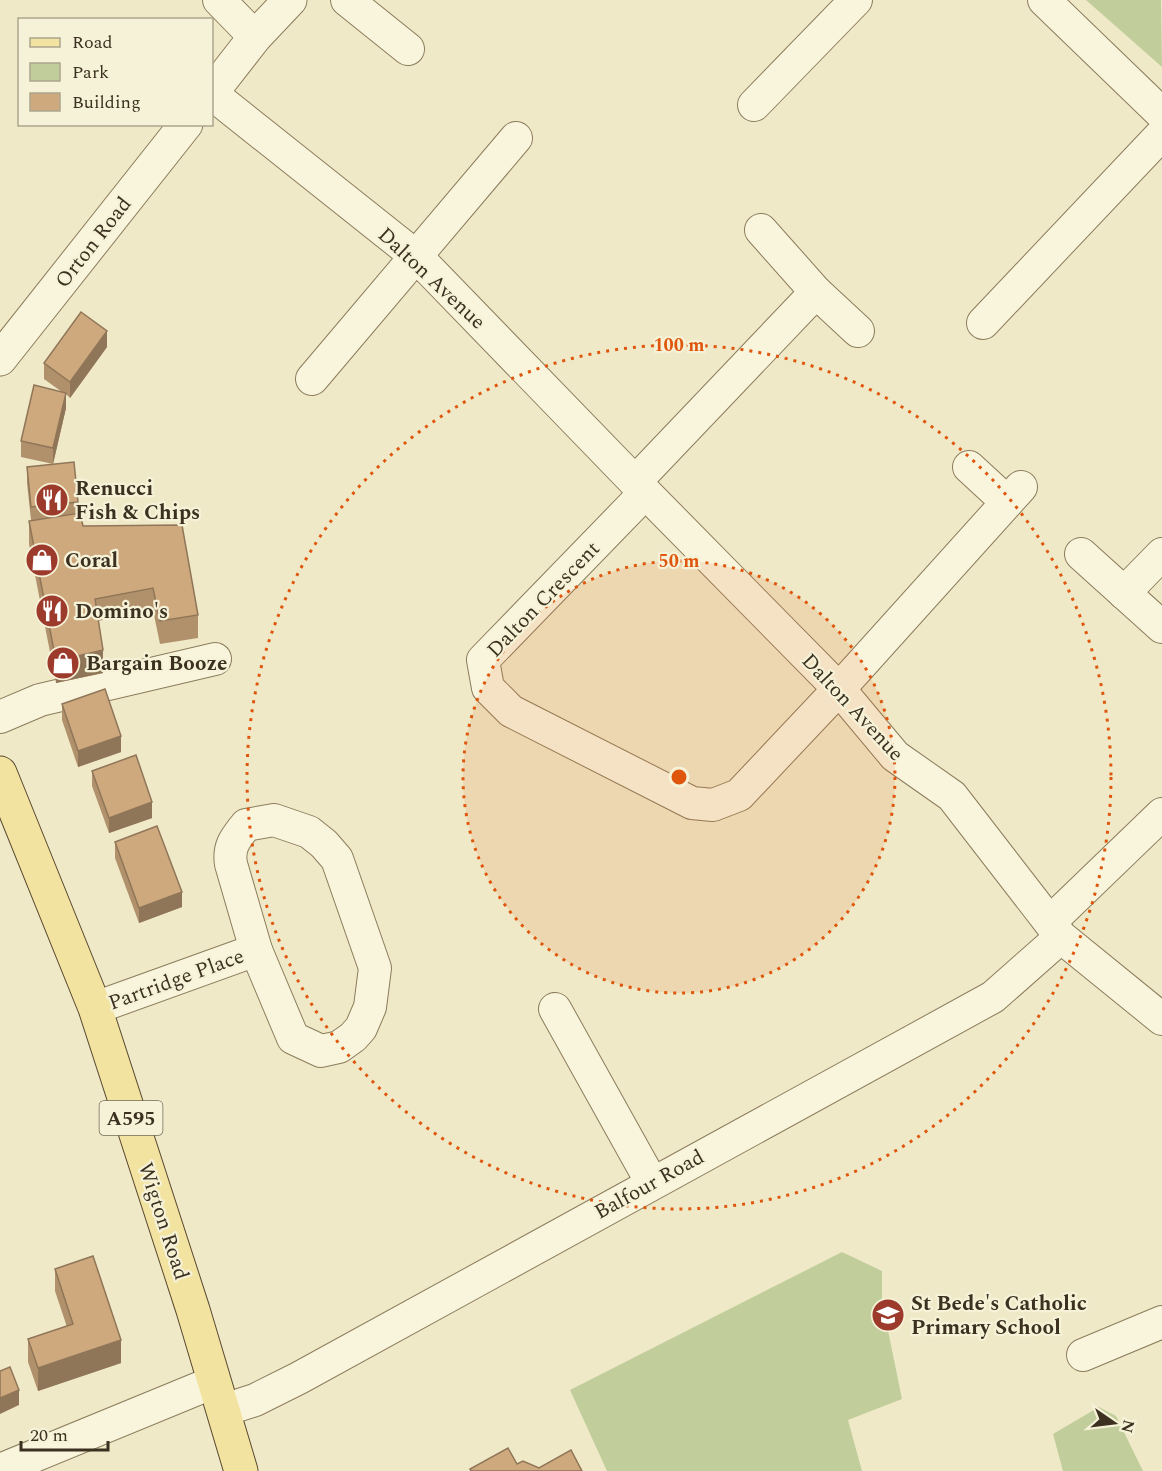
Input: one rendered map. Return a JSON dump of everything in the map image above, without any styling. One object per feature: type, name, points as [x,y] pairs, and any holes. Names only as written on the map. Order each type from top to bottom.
[{"type":"main road","name":"Wigton Road","points":[[0,773],[95,1008],[241,1471]]},
{"type":"street","points":[[219,0],[255,37]]},
{"type":"street","points":[[213,92],[255,37],[290,0]]},
{"type":"street","points":[[347,0],[408,49]]},
{"type":"street","points":[[754,105],[856,0]]},
{"type":"street","points":[[1044,0],[1162,114]]},
{"type":"street","name":"Dalton Avenue","points":[[213,94],[417,257],[839,689],[895,756],[952,796],[1055,929],[1162,1019]]},
{"type":"street","name":"Orton Road","points":[[0,359],[184,126]]},
{"type":"street","points":[[983,323],[1162,134]]},
{"type":"street","points":[[312,379],[516,138]]},
{"type":"street","points":[[761,230],[816,292],[858,331]]},
{"type":"street","points":[[640,487],[816,292]]},
{"type":"street","points":[[839,689],[1014,495],[969,467]]},
{"type":"street","name":"Dalton Crescent","points":[[640,487],[483,660],[488,688],[511,711],[522,717],[692,803],[713,805],[739,795],[839,689]]},
{"type":"street","points":[[1081,554],[1162,627]]},
{"type":"street","points":[[1124,593],[1162,554]]},
{"type":"street","points":[[0,717],[40,700],[215,659]]},
{"type":"street","name":"Balfour Road","points":[[0,1470],[219,1396],[255,1400],[993,997],[1162,814]]},
{"type":"street","name":"Partridge Place","points":[[274,820],[309,832],[337,858],[375,968],[370,1007],[361,1028],[339,1047],[321,1051],[293,1038],[256,950],[229,854],[232,842],[246,825],[274,820]]},
{"type":"street","name":"Partridge Place","points":[[95,1008],[256,950]]},
{"type":"street","points":[[555,1009],[652,1183]]},
{"type":"street","points":[[1083,1355],[1162,1322]]},
{"type":"green space","points":[[1086,0],[1161,0],[1162,67]]},
{"type":"green space","points":[[842,1252],[882,1271],[882,1301],[902,1399],[848,1420],[862,1471],[607,1471],[570,1390]]},
{"type":"green space","points":[[1099,1407],[1116,1416],[1143,1471],[1063,1471],[1053,1434]]},
{"type":"building","points":[[81,312],[107,331],[70,382],[44,363]]},
{"type":"building","points":[[34,385],[66,393],[53,448],[21,441]]},
{"type":"building","points":[[74,462],[78,502],[31,507],[27,467]]},
{"type":"building","points":[[80,513],[83,526],[182,525],[198,615],[160,621],[153,588],[95,599],[103,650],[56,661],[29,521]]},
{"type":"building","points":[[105,689],[121,736],[78,751],[62,704]]},
{"type":"building","points":[[136,755],[152,802],[109,818],[92,771]]},
{"type":"building","points":[[157,826],[182,892],[139,908],[115,842]]},
{"type":"building","points":[[93,1256],[121,1340],[38,1368],[28,1339],[73,1324],[55,1269]]},
{"type":"building","points":[[10,1367],[19,1390],[0,1398],[0,1371]]},
{"type":"building","points":[[508,1448],[517,1464],[523,1461],[539,1468],[571,1450],[582,1471],[471,1471],[470,1469]]},
{"type":"place","name":"Renucci Fish & Chips","points":[[52,500]]},
{"type":"place","name":"Coral","points":[[42,560]]},
{"type":"place","name":"Domino's","points":[[52,611]]},
{"type":"place","name":"Bargain Booze","points":[[63,663]]},
{"type":"place","name":"St Bede's Catholic Primary School","points":[[888,1315]]}]
